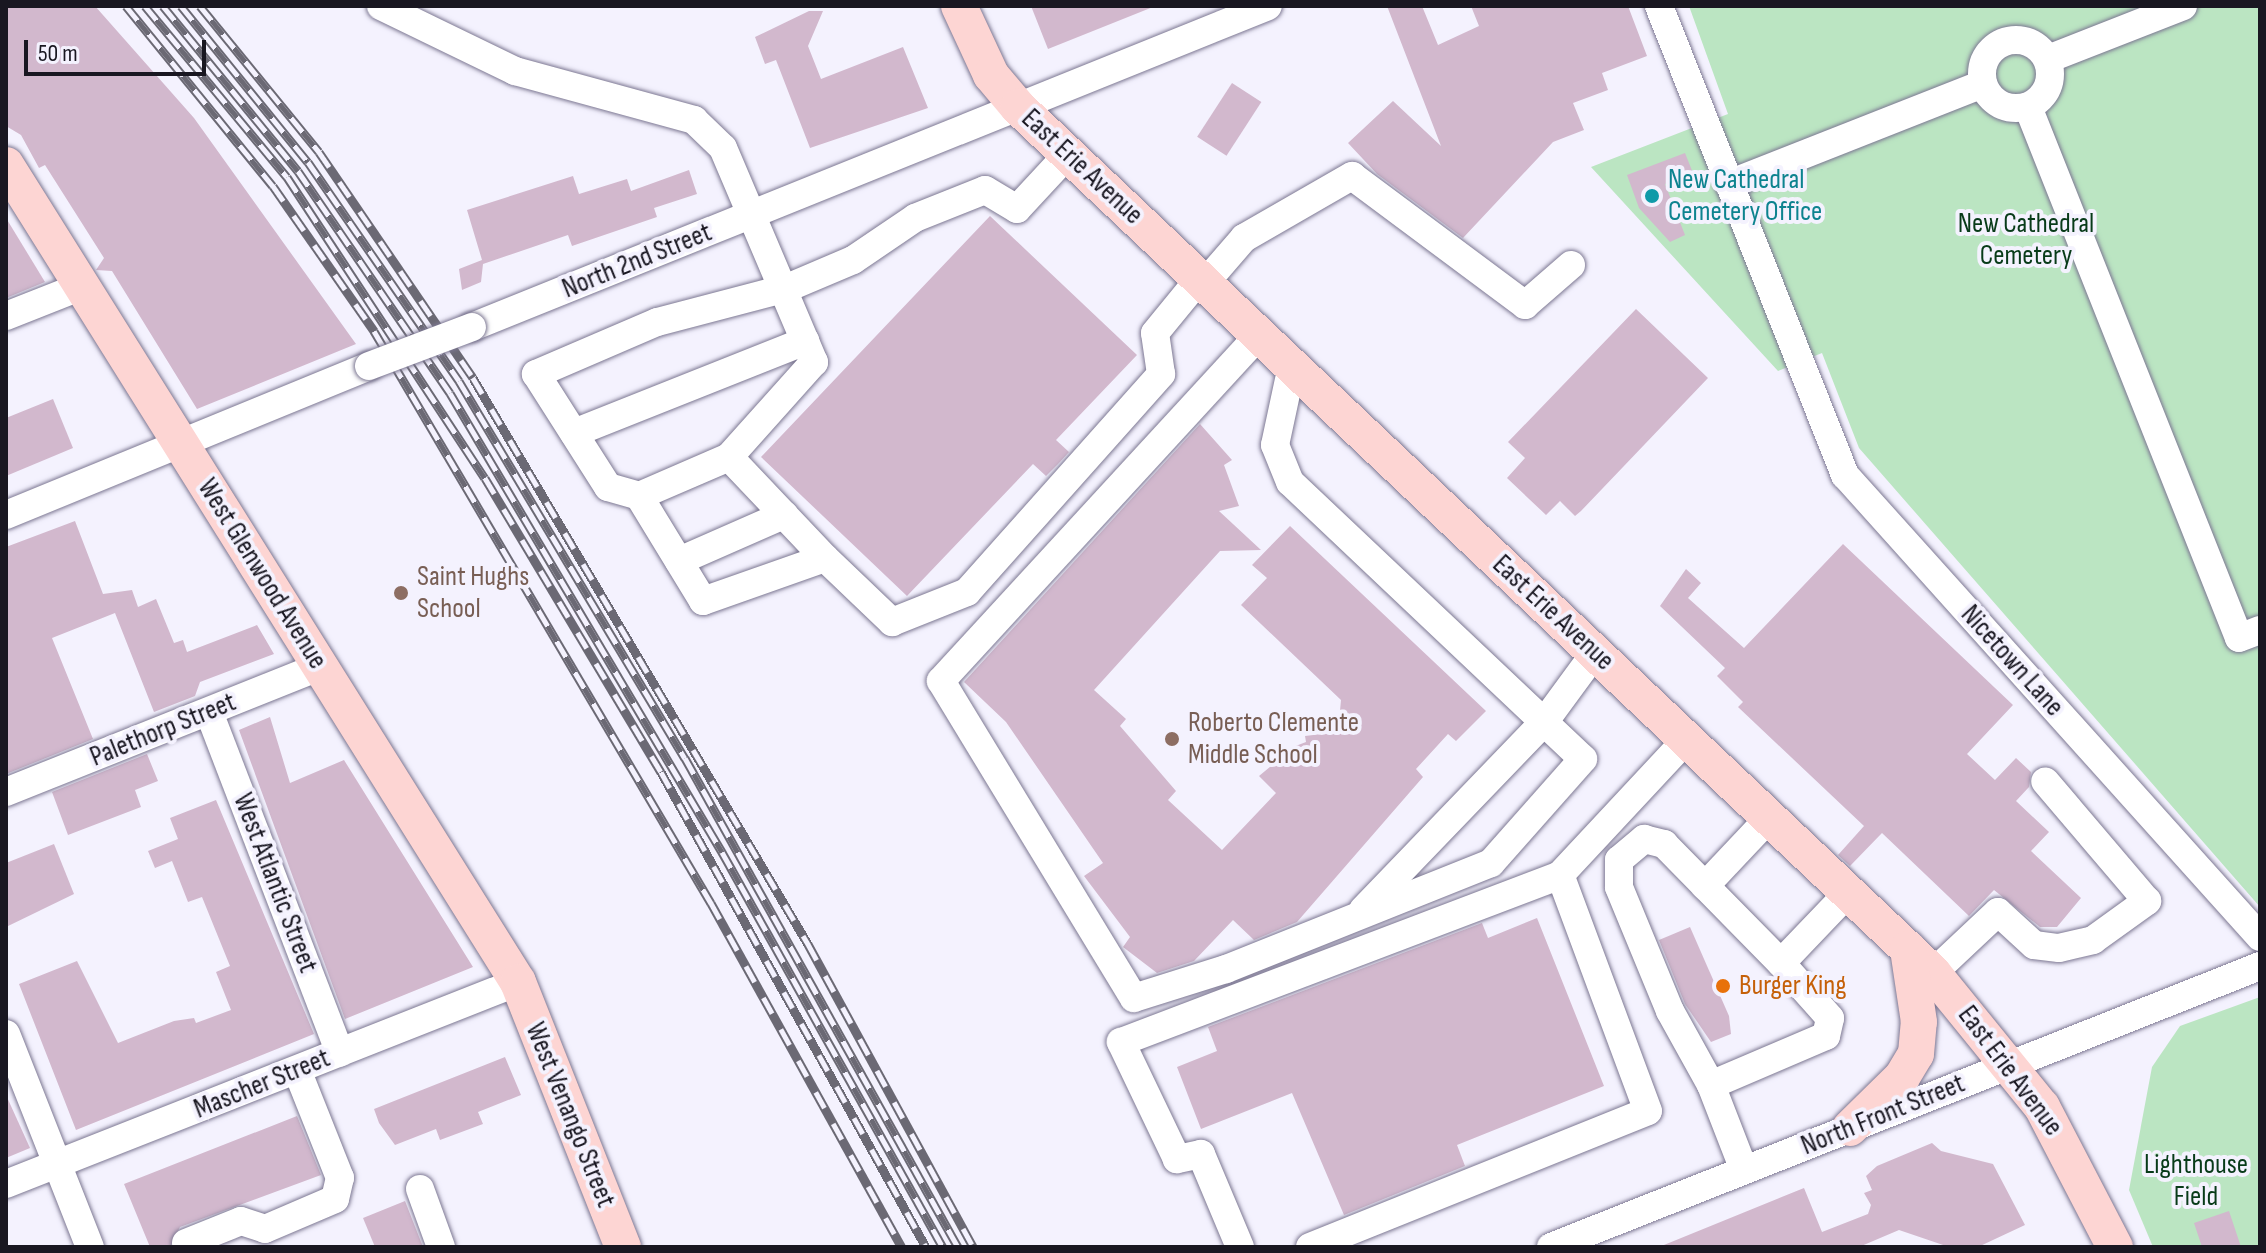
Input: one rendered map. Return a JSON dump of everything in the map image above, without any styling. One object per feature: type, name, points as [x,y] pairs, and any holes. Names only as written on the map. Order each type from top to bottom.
[{"type":"main road","name":"East Erie Avenue","points":[[959,6],[991,75],[1018,107],[1921,961],[2012,1064],[2082,1175],[2115,1247]]},
{"type":"main road","name":"West Glenwood Avenue","points":[[10,176],[518,982]]},
{"type":"main road","points":[[1850,1128],[1902,1077],[1916,1054],[1921,961]]},
{"type":"main road","name":"West Venango Street","points":[[518,982],[623,1247]]},
{"type":"street","points":[[381,6],[515,71],[694,120],[723,148],[787,288],[814,362],[729,457],[639,496],[608,487],[536,374],[657,322],[787,288],[853,260],[915,218],[985,190],[1017,209],[1068,154]]},
{"type":"street","name":"North 2nd Street","points":[[6,515],[369,366],[1268,6]]},
{"type":"street","name":"Nicetown Lane","points":[[1659,6],[1798,363],[1845,475],[2260,937]]},
{"type":"street","points":[[2048,59],[2183,6]]},
{"type":"street","points":[[2032,43],[2048,59],[2046,93],[2028,107],[1996,102],[1983,84],[1984,61],[1999,44],[2032,43]]},
{"type":"street","points":[[1729,184],[1983,84]]},
{"type":"street","points":[[2028,107],[2239,638],[2260,630]]},
{"type":"street","points":[[729,457],[825,558],[892,622],[967,592],[1161,374],[1155,333],[1202,281],[1244,238],[1352,176],[1525,305],[1571,265]]},
{"type":"street","points":[[6,316],[82,286]]},
{"type":"street","points":[[1259,335],[941,681],[1134,998],[1357,917],[1491,863],[1583,759],[1290,482],[1275,445],[1292,366]]},
{"type":"street","points":[[574,433],[805,341]]},
{"type":"street","points":[[639,496],[703,601],[825,558]]},
{"type":"street","points":[[679,561],[784,515]]},
{"type":"street","points":[[1357,917],[1545,721],[1595,653]]},
{"type":"street","name":"Palethorp Street","points":[[6,792],[319,667]]},
{"type":"street","name":"West Atlantic Street","points":[[209,712],[340,1053]]},
{"type":"street","points":[[1240,1247],[1201,1154],[1177,1159],[1121,1042],[1560,875],[1687,739]]},
{"type":"street","points":[[1921,961],[1998,912],[2034,945],[2059,948],[2093,940],[2147,901],[2045,781]]},
{"type":"street","points":[[1705,886],[1769,818]]},
{"type":"street","points":[[1711,1085],[1826,1036],[1830,1018],[1781,963],[1664,844],[1644,839],[1619,860],[1619,887],[1670,1011],[1711,1085],[1744,1170]]},
{"type":"street","points":[[1310,1247],[1648,1111],[1560,875]]},
{"type":"street","points":[[1781,963],[1848,893]]},
{"type":"street","name":"North Front Street","points":[[1551,1247],[2260,966]]},
{"type":"street","name":"Mascher Street","points":[[6,1184],[518,982]]},
{"type":"street","points":[[6,1034],[90,1247]]},
{"type":"street","points":[[186,1243],[241,1221],[265,1229],[335,1199],[340,1178],[297,1070]]},
{"type":"street","points":[[420,1189],[441,1247]]},
{"type":"green space","name":"New Cathedral Cemetery","points":[[1689,6],[2260,6],[2260,907],[1859,448],[1822,353],[1778,371],[1591,167],[1728,114]]},
{"type":"green space","name":"Lighthouse Field","points":[[2260,997],[2260,1247],[2153,1247],[2129,1190],[2152,1067],[2180,1026]]},
{"type":"building","points":[[6,6],[95,6],[194,118],[356,344],[197,409],[112,271],[96,270],[104,258],[45,165],[39,168],[21,135],[6,126]]},
{"type":"building","points":[[1031,6],[1153,6],[1153,7],[1048,49]]},
{"type":"building","points":[[1387,6],[1422,6],[1438,45],[1479,26],[1471,6],[1628,6],[1647,56],[1602,73],[1608,90],[1573,103],[1584,130],[1553,142],[1463,238],[1377,174],[1348,143],[1393,101],[1441,146]]},
{"type":"building","points":[[809,11],[823,11],[808,46],[821,79],[903,47],[928,108],[810,148],[776,60],[765,64],[755,37]]},
{"type":"building","points":[[1232,83],[1261,102],[1226,156],[1197,137]]},
{"type":"building","name":"New Cathedral Cemetery Office","points":[[1685,153],[1693,173],[1665,184],[1685,235],[1670,242],[1639,208],[1627,175]]},
{"type":"building","points":[[689,170],[697,194],[654,208],[657,217],[572,246],[568,235],[483,264],[481,282],[462,290],[459,269],[482,260],[467,210],[573,176],[579,194],[627,179],[631,191]]},
{"type":"building","points":[[990,216],[1137,355],[1056,440],[1069,452],[1059,463],[1046,476],[1033,464],[907,596],[761,457]]},
{"type":"building","points":[[6,218],[45,282],[6,298]]},
{"type":"building","points":[[1636,309],[1708,378],[1581,511],[1575,516],[1560,501],[1546,515],[1507,478],[1525,458],[1508,442]]},
{"type":"building","points":[[53,399],[73,448],[6,476],[6,418]]},
{"type":"building","points":[[1200,424],[1232,460],[1224,465],[1239,506],[1219,511],[1261,550],[1220,551],[1094,690],[1126,719],[1120,726],[1176,791],[1168,800],[1222,850],[1276,793],[1259,776],[1282,757],[1280,752],[1306,742],[1305,736],[1338,732],[1341,700],[1241,605],[1267,578],[1252,565],[1290,526],[1486,711],[1456,741],[1448,734],[1416,769],[1423,777],[1297,922],[1254,940],[1233,920],[1194,961],[1157,973],[1123,947],[1130,937],[1084,876],[1103,863],[1006,722],[964,682]]},
{"type":"building","points":[[75,521],[103,594],[132,590],[138,607],[156,599],[174,643],[183,640],[187,652],[257,625],[274,654],[200,682],[195,696],[154,712],[115,613],[52,638],[93,739],[6,774],[6,547]]},
{"type":"building","points":[[1843,544],[2013,705],[1967,754],[1995,780],[2016,758],[2031,772],[2029,787],[2016,801],[2049,832],[2031,851],[2081,898],[2057,927],[2040,927],[1994,890],[1969,916],[1882,833],[1850,866],[1838,855],[1864,826],[1738,707],[1743,702],[1717,676],[1725,668],[1660,606],[1686,569],[1701,583],[1688,598],[1744,648]]},
{"type":"building","points":[[270,717],[290,783],[344,760],[473,967],[345,1019],[239,730]]},
{"type":"building","points":[[147,754],[158,781],[135,790],[141,807],[68,835],[52,792]]},
{"type":"building","points":[[216,800],[314,1034],[76,1130],[19,984],[77,961],[118,1043],[174,1021],[194,1018],[196,1023],[231,1010],[216,972],[230,966],[202,897],[188,902],[172,861],[155,868],[148,851],[178,839],[170,818]]},
{"type":"building","points":[[54,844],[74,894],[6,927],[6,863]]},
{"type":"building","points":[[1537,918],[1604,1086],[1457,1145],[1465,1166],[1344,1215],[1292,1093],[1201,1129],[1177,1067],[1217,1051],[1208,1027],[1482,923],[1488,938]]},
{"type":"building","points":[[1690,927],[1729,1016],[1731,1034],[1711,1042],[1685,1004],[1659,940]]},
{"type":"building","points":[[505,1057],[521,1095],[478,1112],[483,1124],[440,1140],[436,1129],[395,1145],[379,1123],[374,1109]]},
{"type":"building","points":[[6,1095],[30,1148],[6,1158]]},
{"type":"building","points":[[297,1116],[321,1175],[180,1227],[170,1247],[150,1247],[124,1184]]},
{"type":"building","points":[[1932,1143],[1941,1151],[1993,1164],[2025,1225],[1978,1247],[1949,1247],[1899,1230],[1859,1247],[1659,1247],[1804,1188],[1822,1232],[1868,1214],[1871,1205],[1864,1193],[1872,1190],[1866,1176],[1877,1166]]},
{"type":"building","points":[[405,1201],[423,1247],[375,1247],[363,1218]]},
{"type":"building","points":[[2229,1211],[2241,1247],[2202,1247],[2194,1223]]},
{"type":"railway","points":[[126,6],[273,186],[374,331],[711,903],[902,1247]]},
{"type":"railway","points":[[145,6],[287,177],[485,478],[661,772],[926,1247]]},
{"type":"railway","points":[[163,6],[298,171],[450,393],[722,852],[943,1247]]},
{"type":"railway","points":[[181,6],[308,162],[459,381],[685,758],[958,1247]]},
{"type":"railway","points":[[200,6],[319,152],[473,378],[808,944],[973,1247]]},
{"type":"place","name":"New Cathedral Cemetery Office","points":[[1652,196]]},
{"type":"place","name":"Saint Hughs School","points":[[401,593]]},
{"type":"place","name":"Roberto Clemente Middle School","points":[[1172,739]]},
{"type":"place","name":"Burger King","points":[[1723,986]]}]
